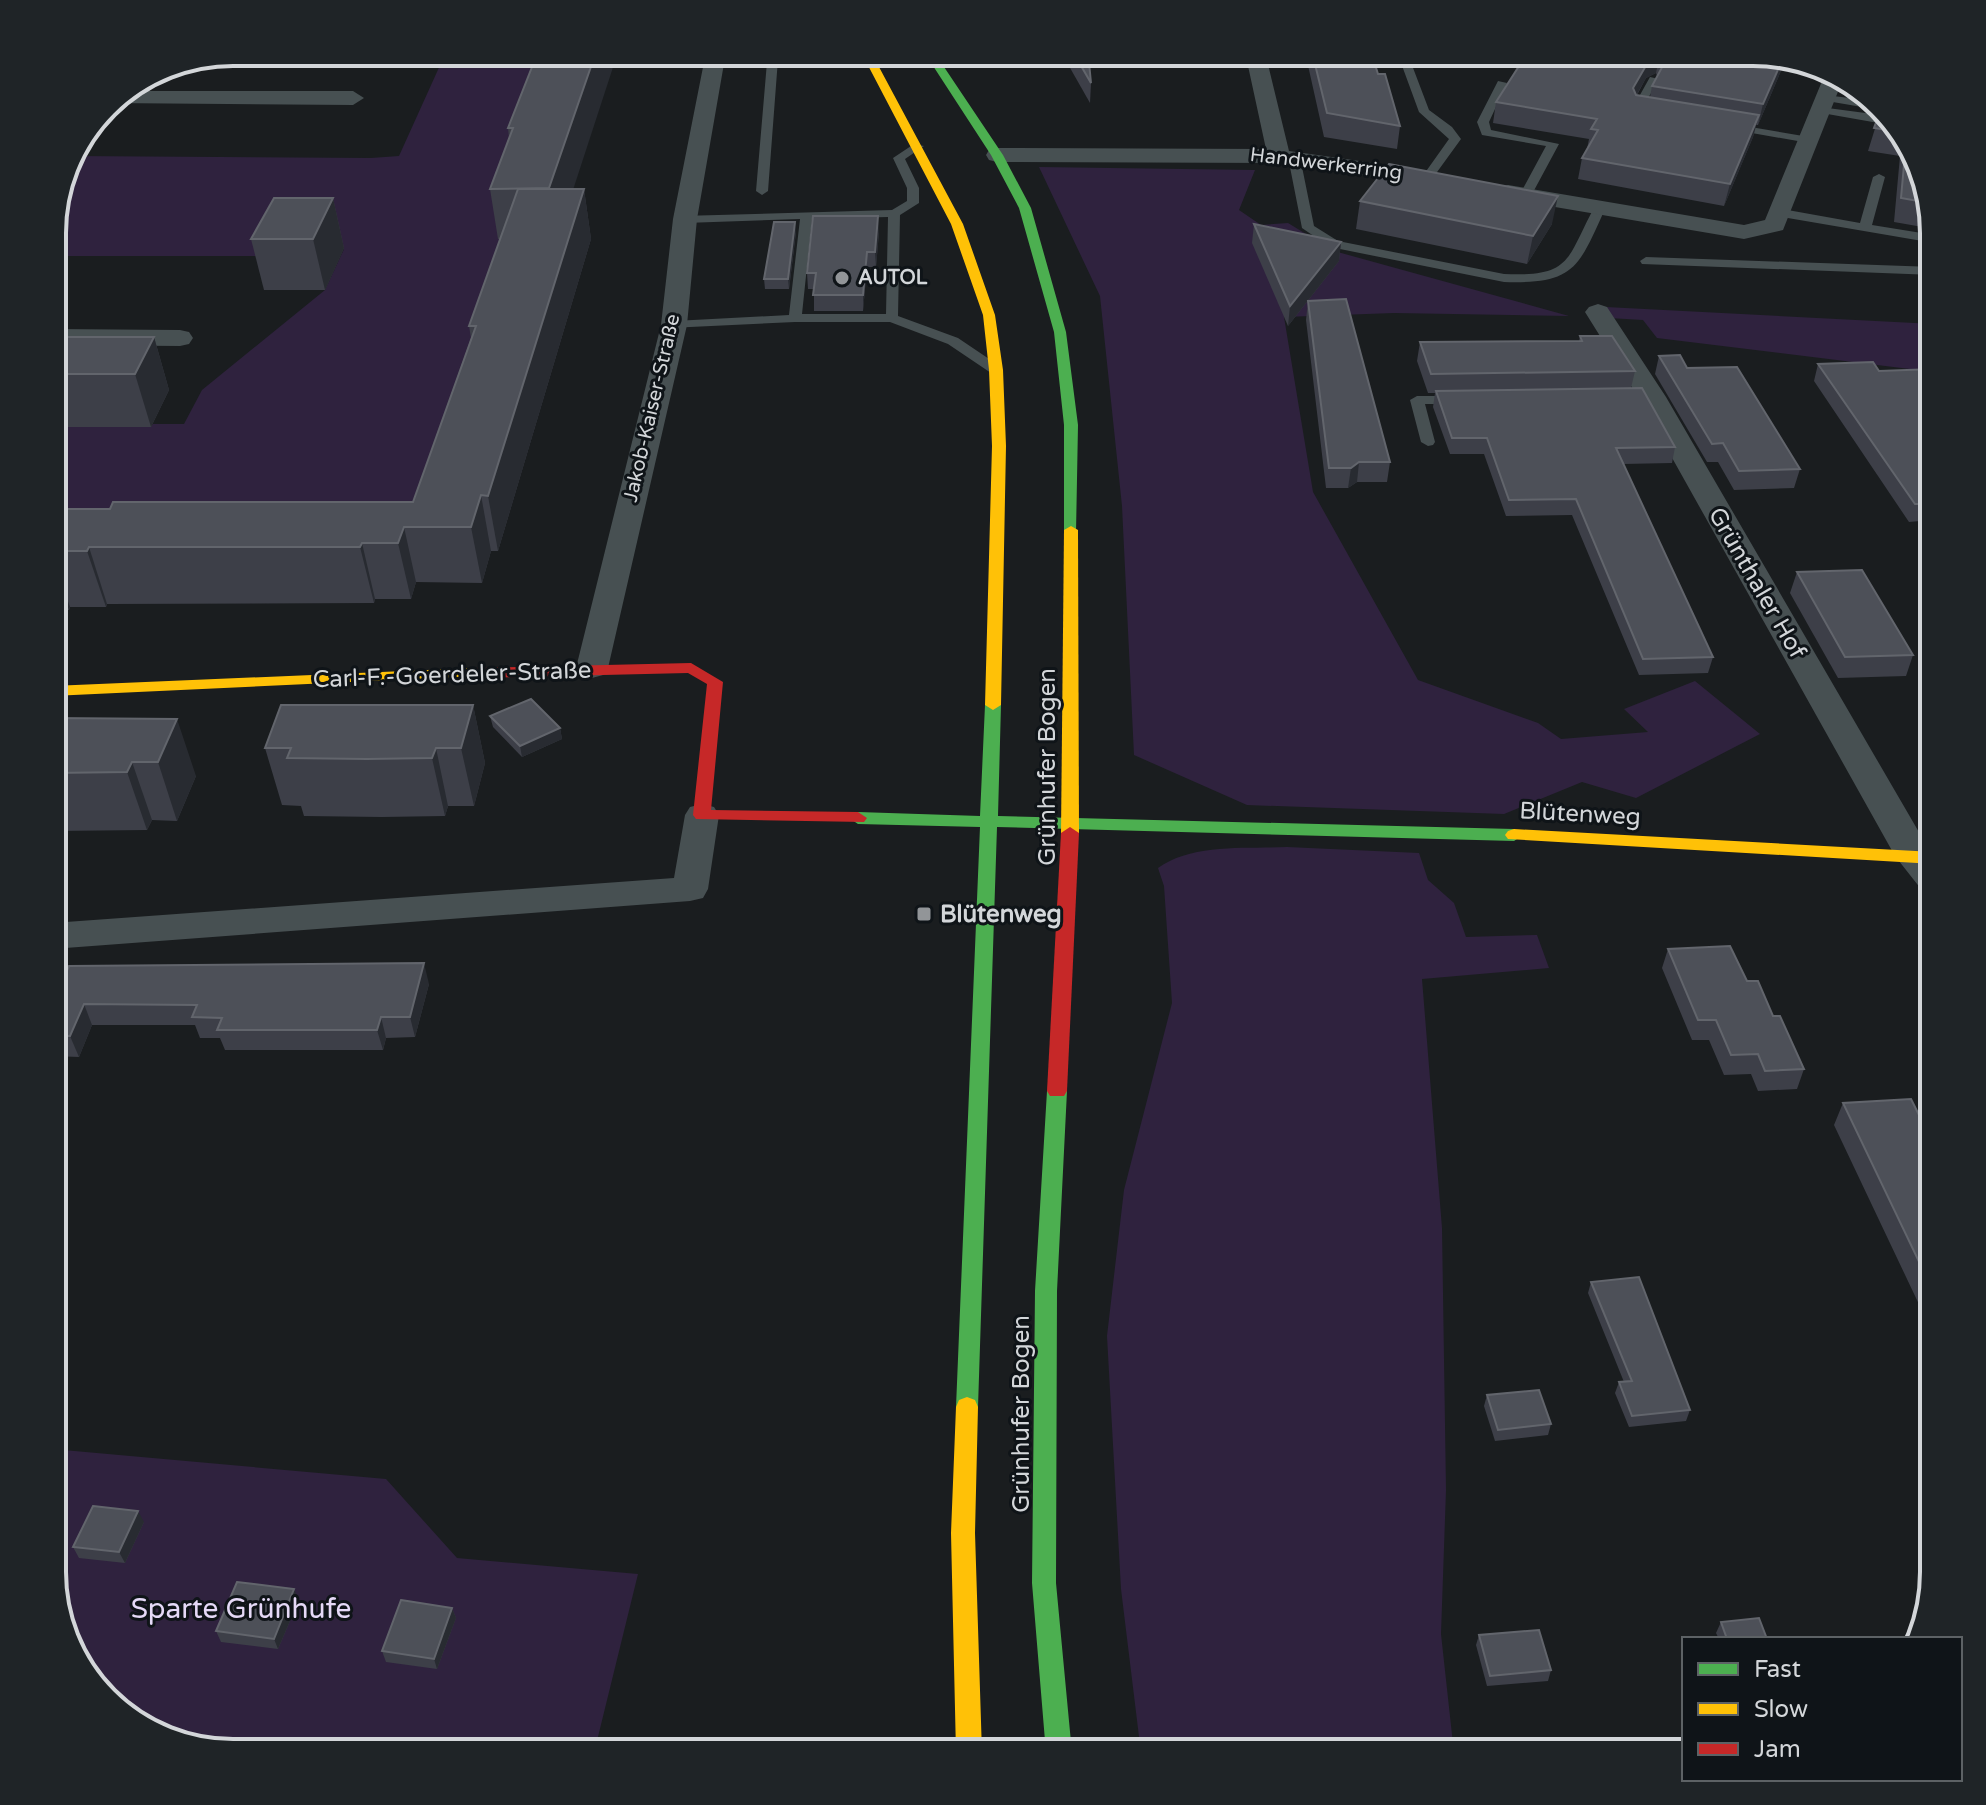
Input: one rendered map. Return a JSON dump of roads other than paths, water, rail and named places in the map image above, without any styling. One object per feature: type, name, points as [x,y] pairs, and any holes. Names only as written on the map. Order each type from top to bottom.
[{"type":"main road","name":"Grünhufer Bogen","points":[[874,66],[957,224],[989,315],[996,370],[999,446],[990,821],[977,1079],[973,1292],[963,1533],[969,1739]]},
{"type":"main road","name":"Grünhufer Bogen","points":[[938,66],[997,155],[1025,208],[1050,289],[1066,367],[1071,425],[1071,822],[1046,1306],[1044,1583],[1058,1739]]},
{"type":"main road","name":"Carl-F.-Goerdeler-Straße","points":[[66,690],[592,668],[691,668],[715,682],[702,815]]},
{"type":"main road","name":"Blütenweg","points":[[702,815],[1444,831],[1920,865]]},
{"type":"street","name":"Jakob-Kaiser-Straße","points":[[592,668],[674,325],[685,219],[714,66]]},
{"type":"street","points":[[1259,66],[1286,157]]},
{"type":"street","points":[[1484,188],[1744,232],[1775,225],[1830,85]]},
{"type":"street","points":[[135,98],[353,98]]},
{"type":"street","name":"Handwerkerring","points":[[997,155],[1286,157],[1456,182]]},
{"type":"street","name":"Grünthaler Hof","points":[[1598,312],[1644,397],[1920,853]]},
{"type":"street","points":[[66,337],[180,338]]},
{"type":"street","name":"Carl-F.-Goerdeler-Straße","points":[[66,935],[690,889],[702,815]]},
{"type":"lane","points":[[762,191],[772,66]]},
{"type":"lane","points":[[1407,66],[1424,112],[1448,129],[1455,139],[1428,177]]},
{"type":"lane","points":[[1652,114],[1636,111],[1654,79]]},
{"type":"lane","points":[[1502,83],[1483,122],[1486,133],[1553,144],[1525,196]]},
{"type":"lane","points":[[1823,104],[1858,104]]},
{"type":"lane","points":[[1823,104],[1874,118]]},
{"type":"lane","points":[[1716,128],[1808,144]]},
{"type":"lane","points":[[685,219],[894,213],[913,203],[915,195],[899,158],[918,146]]},
{"type":"lane","points":[[1286,157],[1308,228],[1334,244],[1504,278],[1556,275],[1579,254],[1599,209]]},
{"type":"lane","points":[[1865,227],[1879,177]]},
{"type":"lane","points":[[892,318],[894,213]]},
{"type":"lane","points":[[1782,213],[1920,237]]},
{"type":"lane","points":[[795,318],[806,217]]},
{"type":"lane","points":[[1646,261],[1920,271]]},
{"type":"lane","points":[[674,325],[795,318],[892,318],[953,341],[996,370]]},
{"type":"lane","points":[[1428,442],[1417,400],[1480,399]]},
{"type":"place","name":"AUTOL","points":[[842,278]]},
{"type":"place","name":"Blütenweg","points":[[924,914]]},
{"type":"park label","name":"Sparte Grünhufe","points":[[241,1609]]}]
